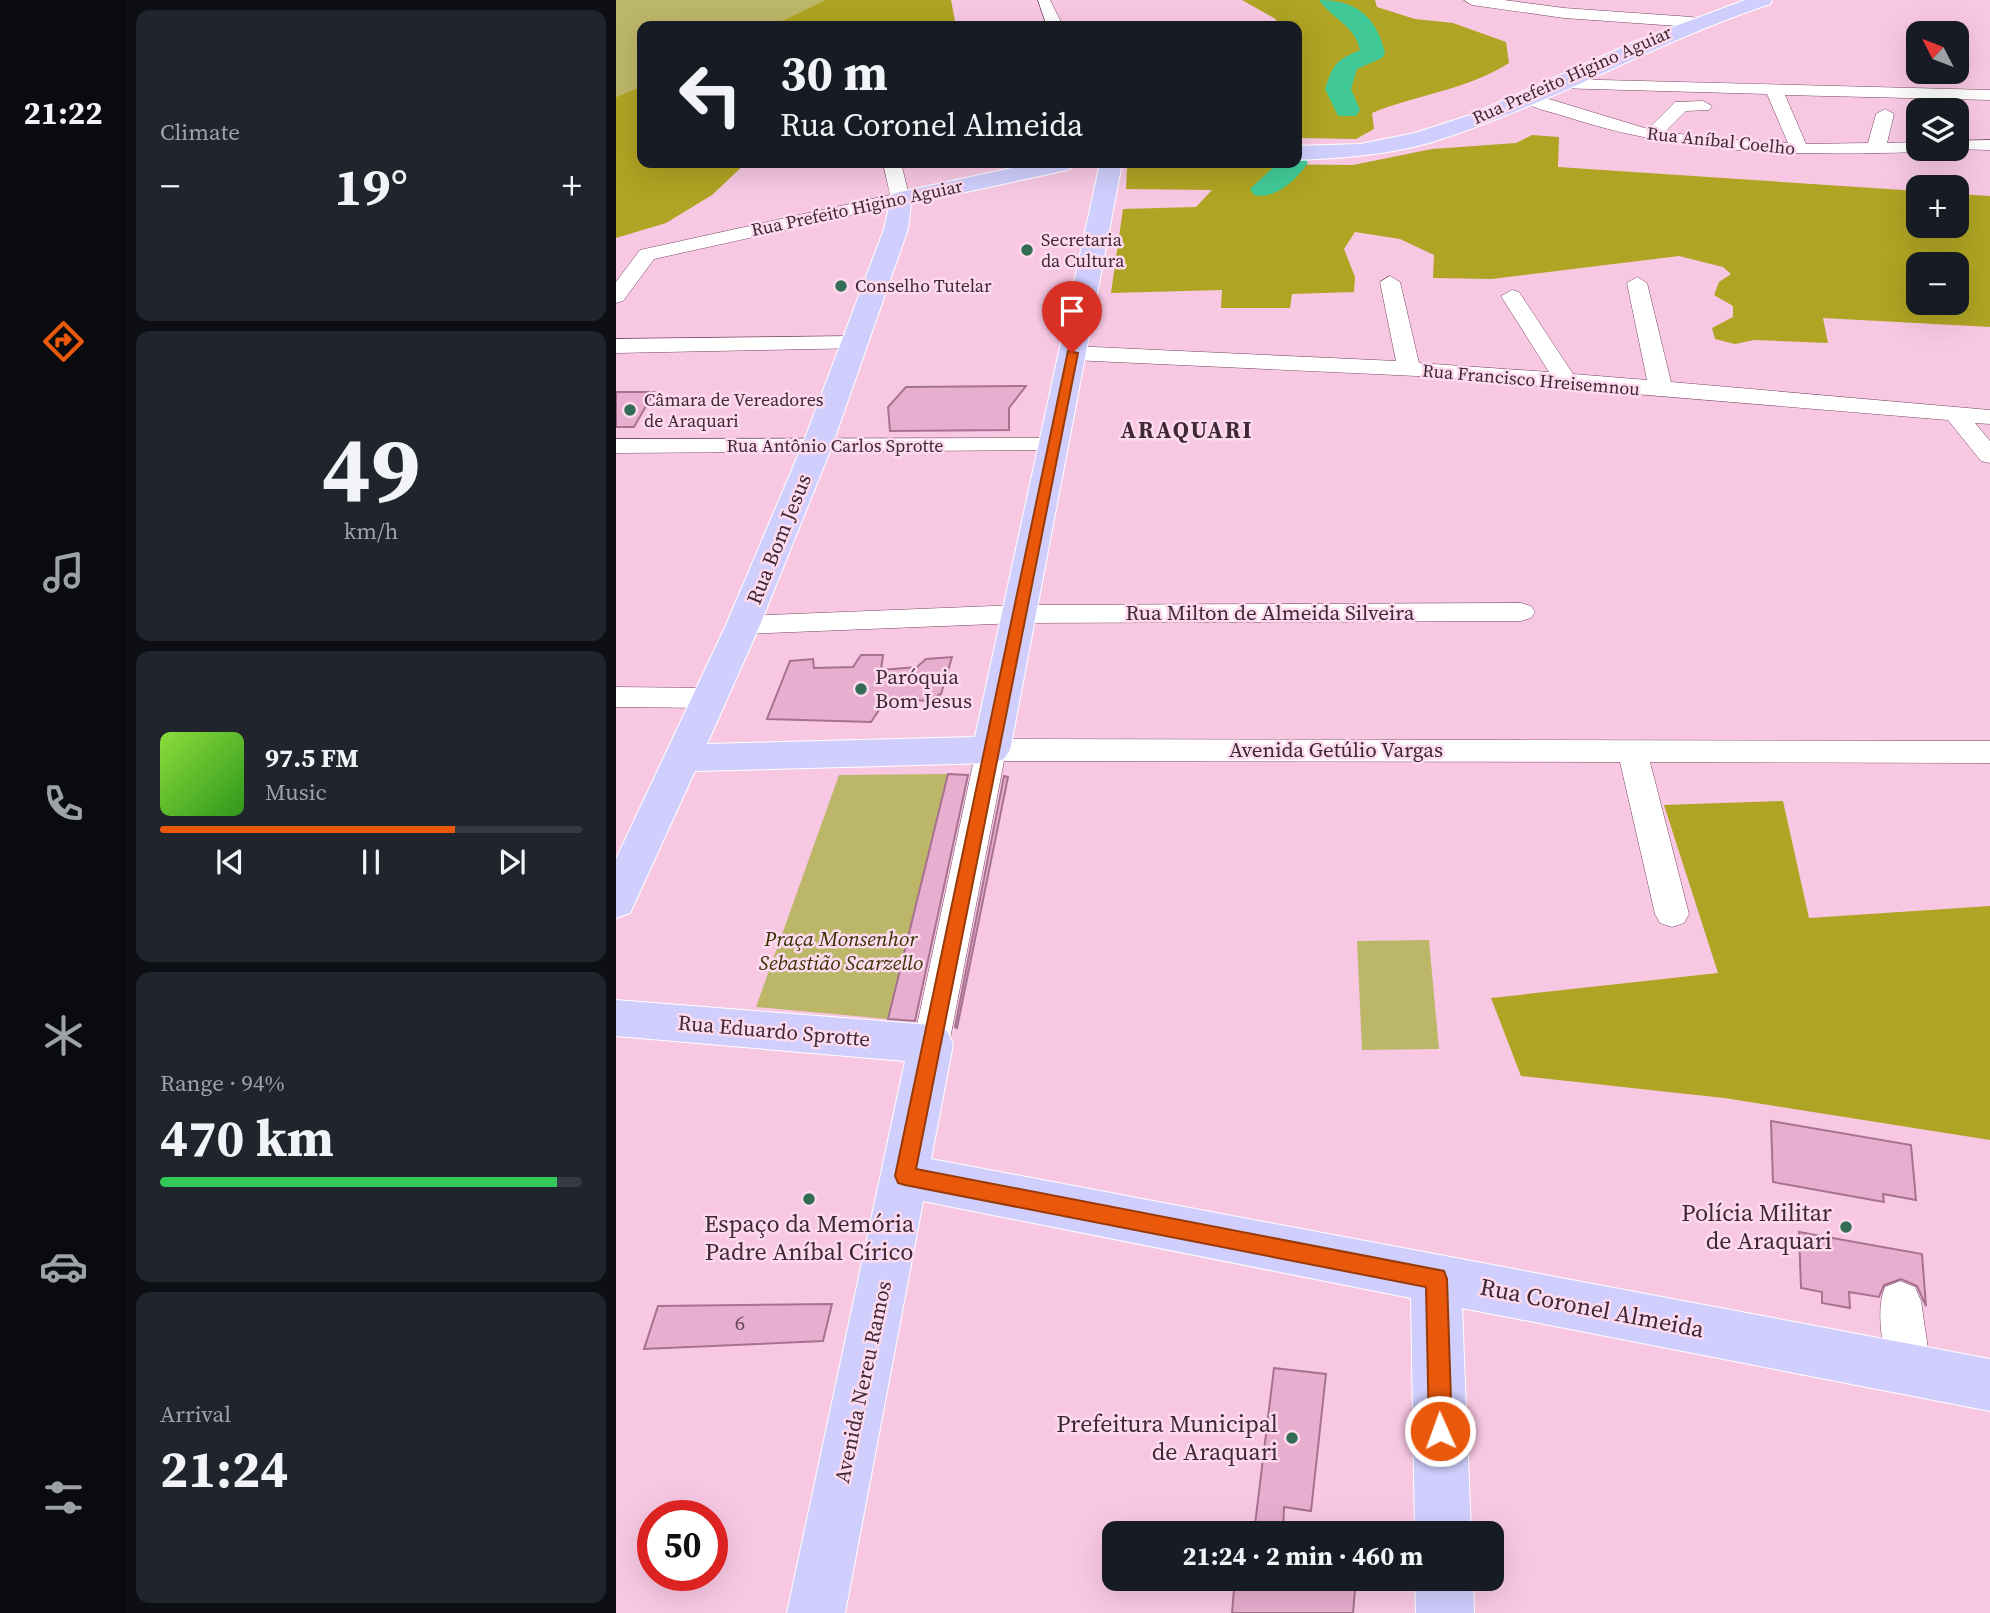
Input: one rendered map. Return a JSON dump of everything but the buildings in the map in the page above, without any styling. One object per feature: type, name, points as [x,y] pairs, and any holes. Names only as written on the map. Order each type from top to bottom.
[{"type":"main road","name":"Rua Prefeito Higino Aguiar","points":[[1302,153],[1356,152],[1408,144],[1562,84],[1700,16],[1763,0]]},
{"type":"main road","name":"Rua Prefeito Higino Aguiar","points":[[899,213],[992,179],[1044,168]]},
{"type":"main road","name":"Avenida Nereu Ramos","points":[[991,750],[1110,168]]},
{"type":"main road","name":"Rua Bom Jesus","points":[[616,902],[743,625],[817,446],[857,343],[899,213]]},
{"type":"main road","name":"Avenida Getúlio Vargas","points":[[682,758],[991,750]]},
{"type":"main road","name":"Rua Eduardo Sprotte","points":[[616,1018],[931,1044]]},
{"type":"main road","name":"Avenida Nereu Ramos","points":[[816,1613],[931,1044]]},
{"type":"main road","name":"Rua Coronel Almeida","points":[[905,1176],[1990,1385]]},
{"type":"main road","points":[[1436,1279],[1443,1521]]},
{"type":"main road","points":[[1444,1591],[1445,1613]]},
{"type":"street","points":[[1472,0],[1577,14],[1700,16]]},
{"type":"street","points":[[1044,2],[1053,21]]},
{"type":"street","points":[[1562,84],[1990,96]]},
{"type":"street","points":[[1774,90],[1800,150]]},
{"type":"street","name":"Rua Aníbal Coelho","points":[[1529,98],[1645,133],[1800,150],[1906,148]]},
{"type":"street","points":[[1629,152],[1645,133],[1681,106],[1703,106]]},
{"type":"street","points":[[1876,149],[1885,114]]},
{"type":"street","points":[[1969,146],[1990,145]]},
{"type":"street","points":[[1969,158],[1976,169]]},
{"type":"street","points":[[893,168],[899,213]]},
{"type":"street","name":"Rua Prefeito Higino Aguiar","points":[[616,297],[647,254],[899,213]]},
{"type":"street","points":[[1390,282],[1409,370]]},
{"type":"street","points":[[1637,283],[1661,390]]},
{"type":"street","points":[[1511,296],[1566,382]]},
{"type":"street","points":[[616,346],[857,343]]},
{"type":"street","name":"Rua Francisco Hreisemnou","points":[[1072,353],[1243,359],[1409,370],[1990,417]]},
{"type":"street","points":[[1956,415],[1990,456]]},
{"type":"street","name":"Rua Antônio Carlos Sprotte","points":[[616,446],[1053,445]]},
{"type":"street","name":"Rua Milton de Almeida Silveira","points":[[743,625],[1019,614],[1521,612]]},
{"type":"street","points":[[616,697],[710,698]]},
{"type":"street","name":"Avenida Getúlio Vargas","points":[[991,750],[1990,752]]},
{"type":"street","name":"Avenida Nereu Ramos","points":[[931,1044],[991,750]]},
{"type":"street","points":[[1632,750],[1672,914]]},
{"type":"street","points":[[1900,1301],[1910,1369]]},
{"type":"green space","points":[[616,0],[825,0],[781,21],[637,21],[637,88],[616,97]]},
{"type":"green space","name":"Praça Monsenhor Sebastião Scarzello","points":[[948,774],[888,1019],[756,1007],[839,775]]},
{"type":"green space","points":[[1429,940],[1439,1049],[1362,1050],[1357,941]]},
{"type":"shaded area","points":[[825,0],[951,0],[955,21],[781,21]]},
{"type":"shaded area","points":[[1242,0],[1375,0],[1377,7],[1415,19],[1453,23],[1506,42],[1509,63],[1476,80],[1372,113],[1374,129],[1356,139],[1302,138],[1302,21],[1277,21]]},
{"type":"shaded area","points":[[637,88],[637,168],[741,168],[712,195],[666,223],[616,238],[616,97]]},
{"type":"shaded area","points":[[1532,135],[1559,137],[1558,167],[1906,190],[1906,238],[1969,238],[1969,195],[1990,196],[1990,327],[1823,318],[1828,343],[1754,340],[1735,344],[1715,339],[1712,328],[1733,317],[1733,306],[1714,295],[1719,282],[1731,274],[1723,267],[1679,256],[1492,279],[1433,278],[1434,255],[1400,239],[1355,232],[1344,249],[1355,277],[1354,292],[1292,294],[1290,308],[1221,308],[1222,290],[1111,293],[1123,209],[1196,207],[1212,190],[1126,189],[1127,168],[1302,168],[1302,165],[1353,165],[1432,149],[1516,143]]},
{"type":"shaded area","points":[[1783,801],[1809,918],[1990,906],[1990,1140],[1724,1098],[1521,1076],[1491,998],[1718,973],[1664,805]]},
{"type":"waterway","points":[[1330,0],[1362,26],[1373,53],[1346,65],[1338,89],[1347,110]]},
{"type":"waterway","points":[[1264,189],[1288,168]]},
{"type":"place","name":"Secretaria da Cultura","points":[[1027,250]]},
{"type":"place","name":"Conselho Tutelar","points":[[841,286]]},
{"type":"place","name":"Câmara de Vereadores de Araquari","points":[[630,410]]},
{"type":"place","name":"Paróquia Bom Jesus","points":[[861,689]]},
{"type":"place","name":"Espaço da Memória Padre Aníbal Círico","points":[[809,1199]]},
{"type":"place","name":"Polícia Militar de Araquari","points":[[1846,1227]]},
{"type":"place","name":"Prefeitura Municipal de Araquari","points":[[1292,1438]]},
{"type":"district","name":"ARAQUARI","points":[[1187,430]]},
{"type":"route","points":[[1072,353],[905,1176],[1436,1279],[1440,1431]]}]
